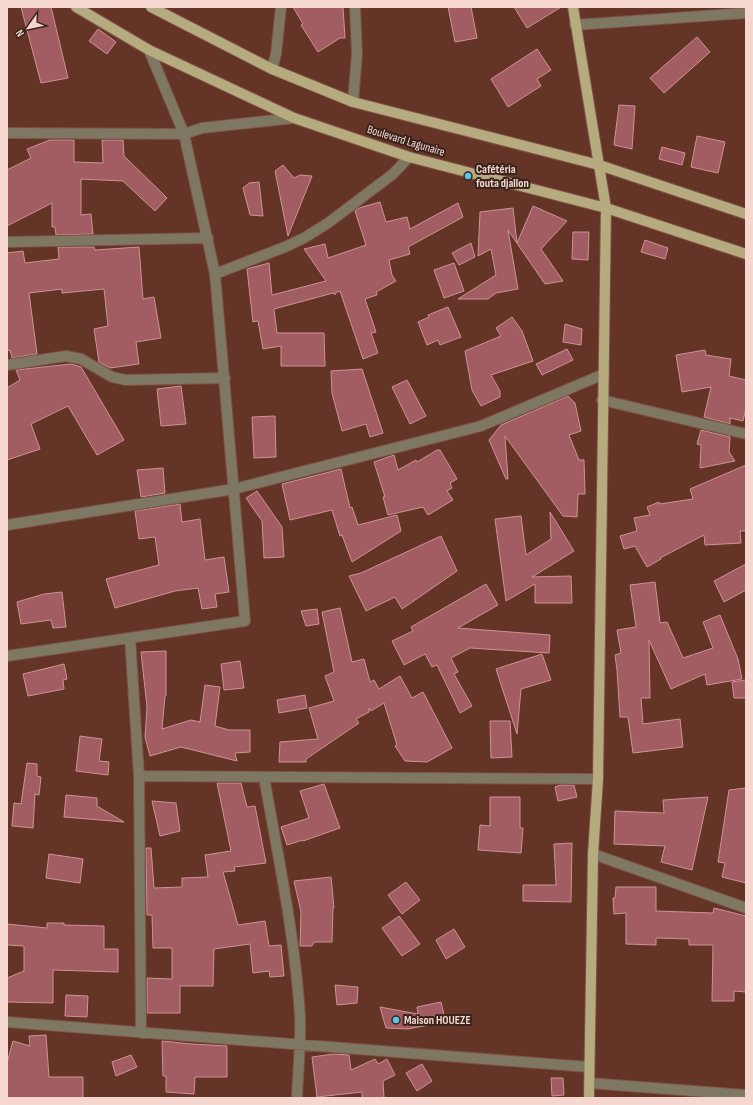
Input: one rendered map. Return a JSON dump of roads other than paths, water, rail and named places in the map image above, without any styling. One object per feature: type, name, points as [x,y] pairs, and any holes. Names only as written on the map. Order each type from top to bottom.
[{"type":"main road","name":"Boulevard Lagunaire","points":[[76,7],[149,50],[294,118],[409,157],[606,208],[746,254]]},
{"type":"main road","name":"Boulevard Lagunaire","points":[[151,7],[272,69],[353,102],[599,165],[746,214]]},
{"type":"main road","points":[[572,7],[606,208],[604,374],[602,400],[598,780],[593,854],[589,1067],[590,1098]]},
{"type":"street","points":[[272,69],[276,54],[281,7]]},
{"type":"street","points":[[353,102],[356,54],[354,7]]},
{"type":"street","points":[[576,26],[727,10],[746,13]]},
{"type":"street","points":[[7,656],[245,621],[216,274],[184,134],[149,50]]},
{"type":"street","points":[[7,133],[184,134],[202,128],[294,118]]},
{"type":"street","points":[[216,274],[304,238],[328,223],[393,174],[409,157]]},
{"type":"street","points":[[7,242],[208,238]]},
{"type":"street","points":[[7,365],[66,356],[81,359],[112,377],[126,380],[225,378]]},
{"type":"street","points":[[7,525],[234,489],[481,426],[604,374]]},
{"type":"street","points":[[602,400],[746,434]]},
{"type":"street","points":[[130,638],[140,776],[141,1033]]},
{"type":"street","points":[[140,776],[598,780]]},
{"type":"street","points":[[264,777],[292,945],[299,1010],[300,1045],[297,1098]]},
{"type":"street","points":[[593,854],[746,908]]},
{"type":"street","points":[[7,1022],[589,1067]]},
{"type":"street","points":[[589,1084],[746,1095]]},
{"type":"place","name":"Cafétéria fouta djallon","points":[[468,176]]},
{"type":"place","name":"Maison HOUEZE","points":[[396,1020]]}]
